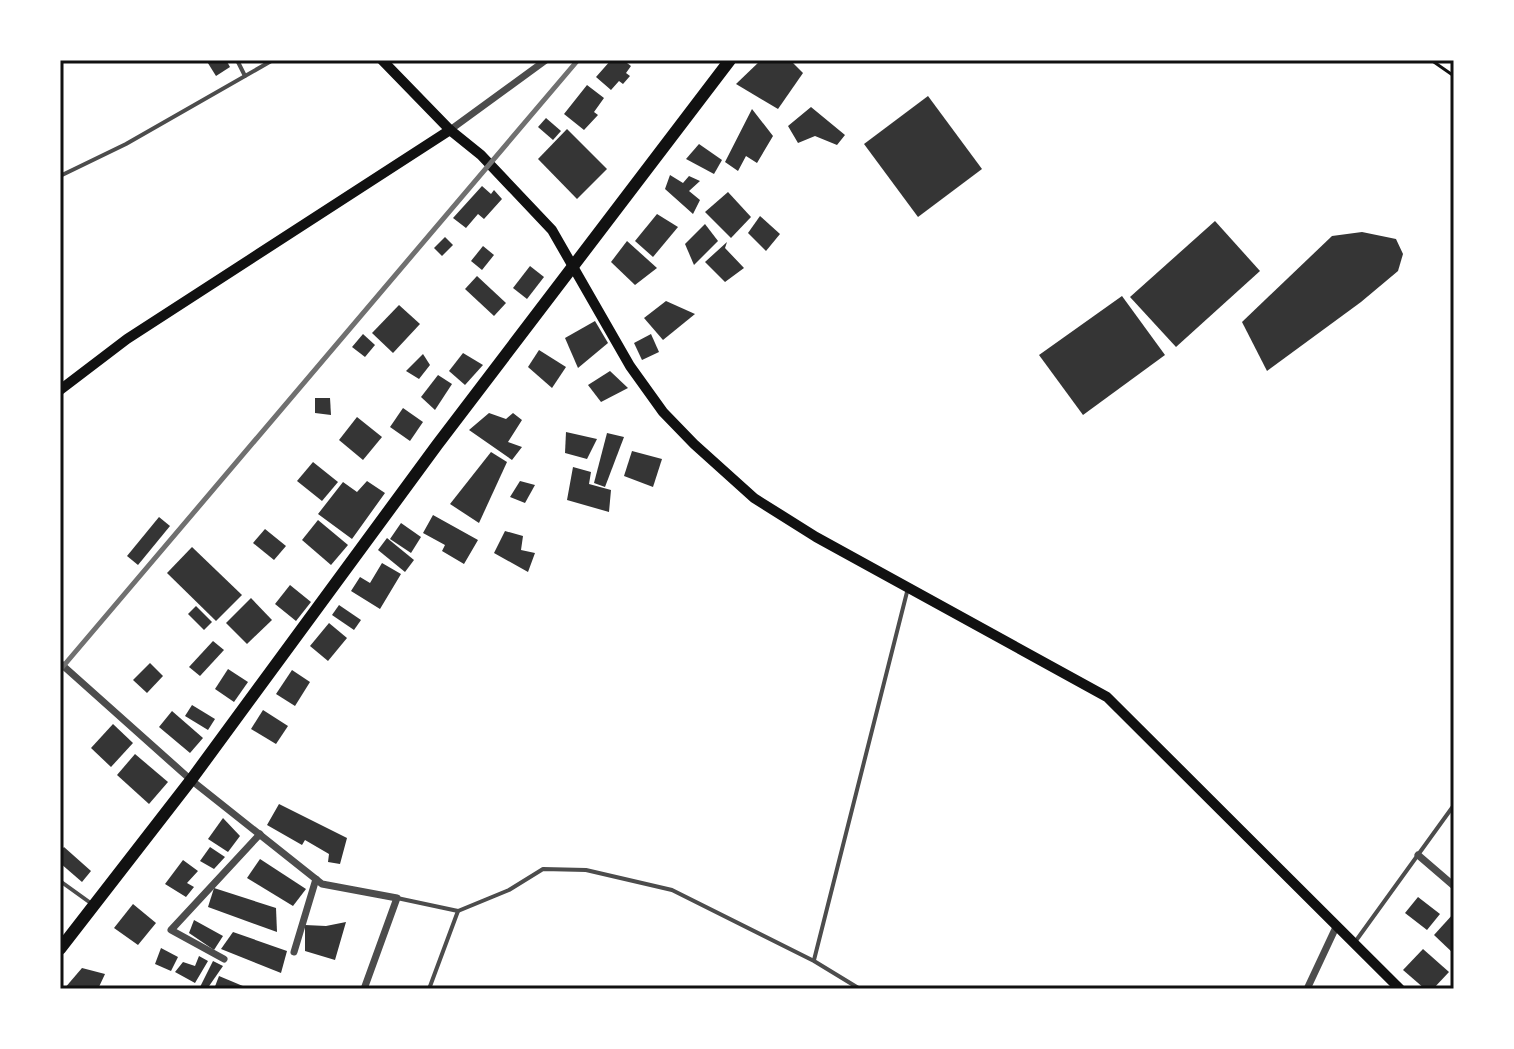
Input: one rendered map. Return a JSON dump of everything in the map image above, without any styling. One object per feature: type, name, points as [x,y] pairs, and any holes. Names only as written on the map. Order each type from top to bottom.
[{"type":"main road","points":[[382,60],[450,130],[481,155],[552,230],[574,263],[630,366],[663,412],[694,444],[754,498],[816,537],[1107,697],[1400,989]]},
{"type":"main road","points":[[60,949],[191,780],[437,445],[730,60]]},
{"type":"main road","points":[[60,390],[127,339],[450,130]]},
{"type":"street","points":[[450,130],[546,60]]},
{"type":"street","points":[[60,663],[191,780],[322,884],[397,898],[364,989]]},
{"type":"street","points":[[224,959],[171,930],[260,834]]},
{"type":"street","points":[[1418,855],[1454,886]]},
{"type":"street","points":[[294,952],[316,879]]},
{"type":"street","points":[[1307,989],[1337,925]]},
{"type":"lane","points":[[237,60],[245,76]]},
{"type":"lane","points":[[60,176],[126,144],[273,60]]},
{"type":"lane","points":[[814,961],[908,586]]},
{"type":"lane","points":[[1355,942],[1454,805]]},
{"type":"lane","points":[[397,898],[458,911],[509,890],[543,869],[586,870],[672,890],[814,961],[860,989]]},
{"type":"lane","points":[[60,881],[94,905]]},
{"type":"lane","points":[[429,989],[458,911]]},
{"type":"path","points":[[1431,60],[1454,76]]},
{"type":"building","points":[[206,60],[226,60],[230,67],[216,76]]},
{"type":"building","points":[[611,60],[623,60],[631,66],[626,73],[630,76],[623,84],[619,81],[611,90],[596,77]]},
{"type":"building","points":[[761,60],[790,60],[803,73],[778,109],[736,84]]},
{"type":"building","points":[[587,85],[604,98],[594,112],[598,115],[584,130],[564,114]]},
{"type":"building","points":[[928,96],[982,169],[918,217],[864,144]]},
{"type":"building","points":[[811,107],[845,135],[837,145],[815,136],[798,143],[788,126]]},
{"type":"building","points":[[752,109],[773,136],[757,163],[746,156],[738,171],[725,162]]},
{"type":"building","points":[[546,118],[561,131],[553,140],[538,127]]},
{"type":"building","points":[[567,129],[607,169],[577,199],[538,159]]},
{"type":"building","points":[[699,144],[722,160],[714,174],[686,159]]},
{"type":"building","points":[[670,175],[683,183],[689,176],[700,181],[689,191],[700,200],[693,214],[665,189]]},
{"type":"building","points":[[482,186],[491,194],[494,190],[502,199],[484,219],[478,214],[466,228],[453,218]]},
{"type":"building","points":[[728,192],[751,217],[731,238],[705,212]]},
{"type":"building","points":[[657,214],[678,227],[653,257],[635,241]]},
{"type":"building","points":[[760,216],[780,234],[766,251],[748,233]]},
{"type":"building","points":[[1215,221],[1260,271],[1176,347],[1130,297]]},
{"type":"building","points":[[705,224],[718,241],[694,265],[685,244]]},
{"type":"building","points":[[1362,232],[1396,239],[1403,254],[1398,271],[1267,371],[1242,322],[1332,236]]},
{"type":"building","points":[[445,237],[453,245],[442,256],[434,248]]},
{"type":"building","points":[[627,241],[657,268],[635,285],[611,262]]},
{"type":"building","points":[[727,242],[725,248],[744,268],[725,282],[705,262]]},
{"type":"building","points":[[483,246],[494,255],[482,270],[471,261]]},
{"type":"building","points":[[530,266],[544,277],[527,299],[513,288]]},
{"type":"building","points":[[477,276],[506,303],[494,316],[465,289]]},
{"type":"building","points":[[1122,296],[1165,355],[1083,415],[1039,355]]},
{"type":"building","points":[[666,301],[695,314],[663,340],[644,318]]},
{"type":"building","points":[[399,305],[420,324],[393,353],[372,333]]},
{"type":"building","points":[[595,321],[608,343],[578,368],[565,338]]},
{"type":"building","points":[[363,334],[375,345],[365,357],[352,347]]},
{"type":"building","points":[[651,334],[659,352],[642,360],[634,343]]},
{"type":"building","points":[[539,350],[566,367],[552,388],[528,367]]},
{"type":"building","points":[[463,353],[483,365],[465,385],[449,371]]},
{"type":"building","points":[[423,354],[430,365],[419,379],[406,371]]},
{"type":"building","points":[[610,371],[628,388],[601,402],[588,385]]},
{"type":"building","points":[[438,375],[452,384],[435,410],[421,397]]},
{"type":"building","points":[[315,398],[330,398],[331,415],[315,413]]},
{"type":"building","points":[[403,408],[423,422],[410,441],[390,427]]},
{"type":"building","points":[[489,413],[506,419],[513,413],[522,420],[508,442],[522,447],[512,460],[469,430]]},
{"type":"building","points":[[357,417],[382,437],[363,460],[339,440]]},
{"type":"building","points":[[566,432],[597,439],[587,459],[565,453]]},
{"type":"building","points":[[607,433],[624,437],[605,487],[594,483]]},
{"type":"building","points":[[632,451],[662,459],[653,487],[624,476]]},
{"type":"building","points":[[491,452],[507,462],[479,523],[450,504]]},
{"type":"building","points":[[313,462],[338,482],[322,501],[297,481]]},
{"type":"building","points":[[573,467],[591,472],[589,484],[611,490],[609,512],[567,500]]},
{"type":"building","points":[[367,481],[385,493],[352,539],[318,514],[343,482],[357,492]]},
{"type":"building","points":[[520,481],[535,485],[525,503],[510,497]]},
{"type":"building","points":[[433,515],[478,540],[464,564],[442,551],[445,545],[423,533]]},
{"type":"building","points":[[159,517],[170,526],[138,565],[127,556]]},
{"type":"building","points":[[318,520],[348,545],[331,565],[302,540]]},
{"type":"building","points":[[401,523],[421,537],[411,553],[390,539]]},
{"type":"building","points":[[265,529],[286,546],[274,560],[253,543]]},
{"type":"building","points":[[505,531],[523,536],[521,550],[535,553],[528,572],[494,553]]},
{"type":"building","points":[[387,538],[414,560],[405,572],[378,550]]},
{"type":"building","points":[[192,547],[242,595],[216,621],[167,573]]},
{"type":"building","points":[[382,563],[401,574],[380,609],[351,591],[360,577],[370,583]]},
{"type":"building","points":[[290,585],[311,602],[296,621],[275,604]]},
{"type":"building","points":[[251,598],[272,620],[247,644],[226,623]]},
{"type":"building","points":[[339,605],[361,620],[354,630],[332,615]]},
{"type":"building","points":[[196,606],[212,622],[204,630],[188,614]]},
{"type":"building","points":[[329,623],[347,638],[328,661],[310,646]]},
{"type":"building","points":[[213,641],[224,650],[200,676],[189,667]]},
{"type":"building","points":[[150,663],[163,676],[147,693],[133,680]]},
{"type":"building","points":[[228,669],[248,682],[234,702],[215,689]]},
{"type":"building","points":[[292,670],[310,682],[295,706],[276,694]]},
{"type":"building","points":[[192,705],[215,719],[208,730],[185,716]]},
{"type":"building","points":[[263,710],[288,726],[276,744],[251,729]]},
{"type":"building","points":[[172,711],[203,738],[190,753],[159,727]]},
{"type":"building","points":[[113,724],[133,743],[111,767],[91,748]]},
{"type":"building","points":[[135,754],[168,782],[149,804],[117,775]]},
{"type":"building","points":[[279,804],[347,838],[340,864],[328,862],[329,854],[305,840],[302,845],[267,825]]},
{"type":"building","points":[[223,818],[240,836],[228,852],[208,839]]},
{"type":"building","points":[[64,847],[91,871],[82,882],[60,863],[60,852]]},
{"type":"building","points":[[210,847],[225,857],[214,869],[200,861]]},
{"type":"building","points":[[260,859],[306,889],[293,906],[247,878]]},
{"type":"building","points":[[183,860],[198,871],[187,883],[194,887],[186,897],[165,884]]},
{"type":"building","points":[[214,888],[276,908],[277,932],[208,907]]},
{"type":"building","points":[[1418,897],[1440,914],[1427,930],[1405,913]]},
{"type":"building","points":[[133,904],[156,923],[138,945],[114,928]]},
{"type":"building","points":[[1454,913],[1454,954],[1434,935]]},
{"type":"building","points":[[194,920],[223,936],[214,950],[189,933]]},
{"type":"building","points":[[346,922],[335,960],[305,951],[305,925],[326,926]]},
{"type":"building","points":[[233,932],[287,951],[281,973],[221,949]]},
{"type":"building","points":[[161,948],[178,957],[171,971],[155,964]]},
{"type":"building","points":[[1423,949],[1449,972],[1433,989],[1425,989],[1403,970]]},
{"type":"building","points":[[199,956],[208,961],[195,983],[175,972],[183,962],[195,966]]},
{"type":"building","points":[[213,961],[223,966],[207,989],[199,989]]},
{"type":"building","points":[[82,968],[105,974],[98,989],[64,989]]},
{"type":"building","points":[[219,976],[250,989],[214,989]]},
{"type":"railway","points":[[60,670],[578,60]]}]
